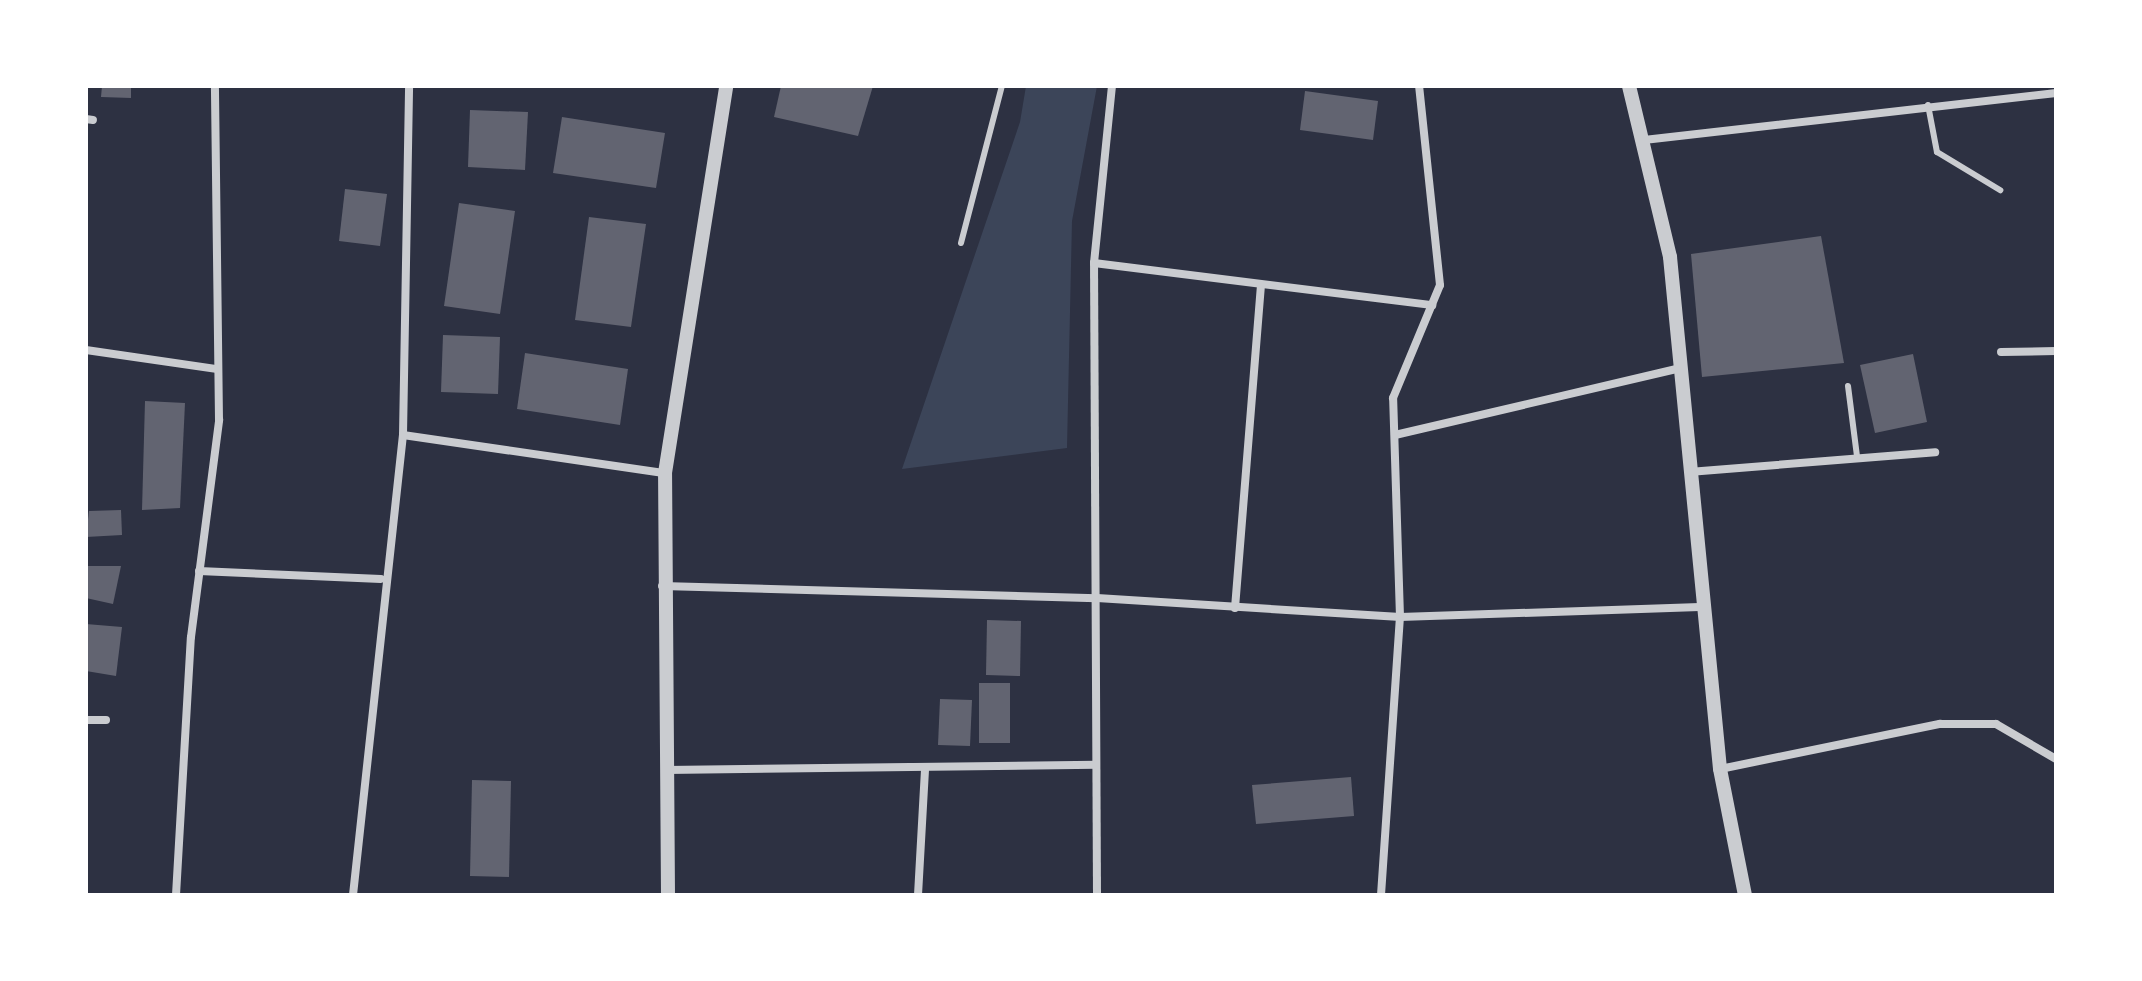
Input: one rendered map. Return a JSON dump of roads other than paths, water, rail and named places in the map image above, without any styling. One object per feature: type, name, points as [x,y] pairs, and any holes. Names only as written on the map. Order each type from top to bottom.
[{"type":"street","points":[[176,895],[199,571],[219,420],[215,86]]},
{"type":"street","points":[[353,895],[381,579],[403,435],[409,86]]},
{"type":"street","points":[[668,895],[661,586],[665,473],[726,86]]},
{"type":"street","points":[[1097,895],[1094,263],[1112,86]]},
{"type":"street","points":[[1381,895],[1400,617],[1393,398],[1440,285],[1419,86]]},
{"type":"street","points":[[1629,86],[1670,257],[1676,369],[1707,607],[1720,769],[1745,895]]},
{"type":"street","points":[[1644,140],[2034,89],[2056,93]]},
{"type":"street","points":[[1094,263],[1261,288],[1432,305]]},
{"type":"street","points":[[1235,608],[1261,288]]},
{"type":"street","points":[[86,350],[216,369]]},
{"type":"street","points":[[2001,352],[2056,351]]},
{"type":"street","points":[[1395,435],[1676,369]]},
{"type":"street","points":[[403,435],[665,473]]},
{"type":"street","points":[[1687,472],[1935,452]]},
{"type":"street","points":[[199,571],[381,579]]},
{"type":"street","points":[[661,586],[1097,598],[1400,617],[1707,607]]},
{"type":"street","points":[[86,720],[106,720]]},
{"type":"street","points":[[1720,769],[1940,724],[1996,724],[2056,759]]},
{"type":"street","points":[[666,770],[1096,765]]},
{"type":"street","points":[[918,895],[925,768]]},
{"type":"lane","points":[[961,243],[1002,86]]},
{"type":"lane","points":[[1928,105],[1937,152],[2000,190]]},
{"type":"lane","points":[[1848,386],[1857,456]]}]
